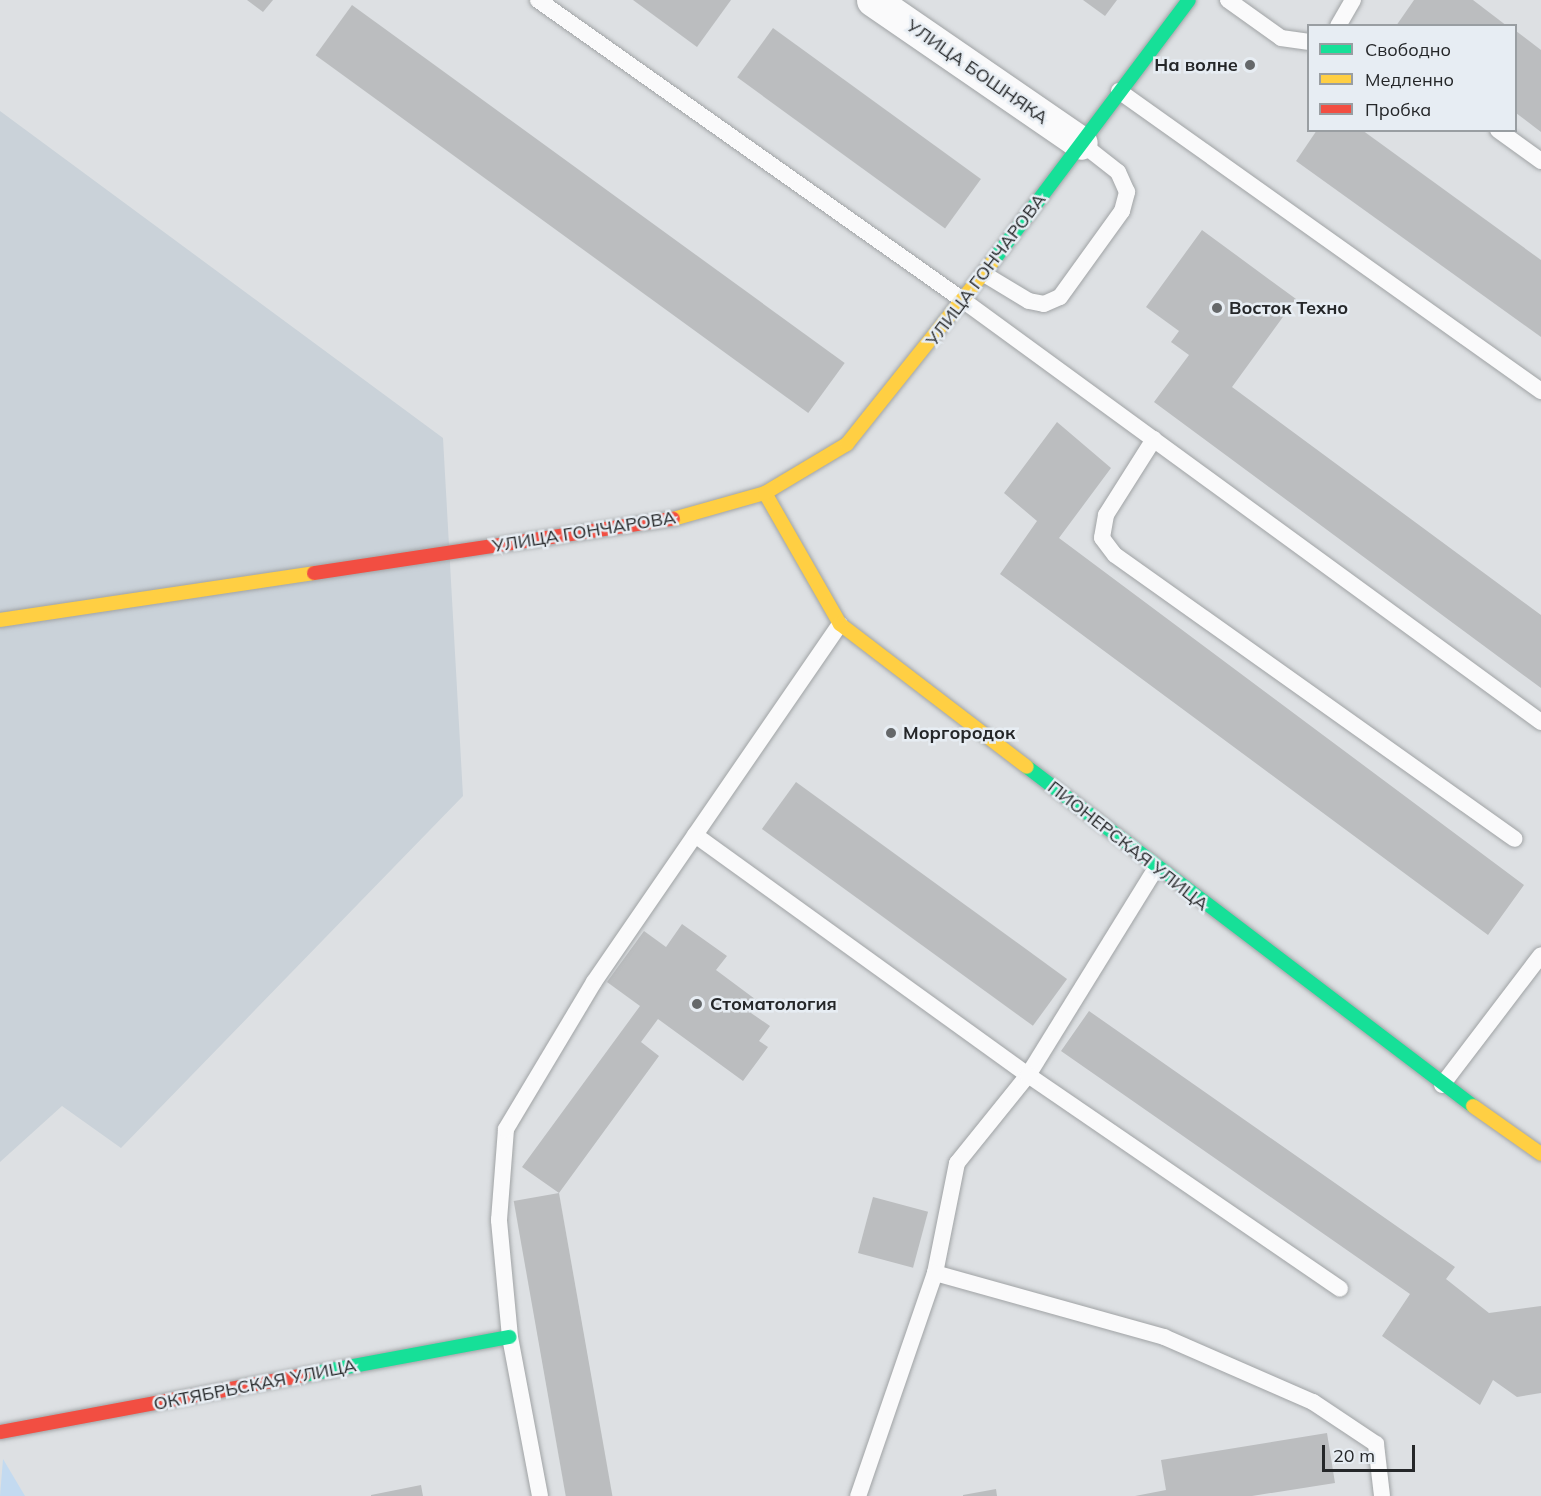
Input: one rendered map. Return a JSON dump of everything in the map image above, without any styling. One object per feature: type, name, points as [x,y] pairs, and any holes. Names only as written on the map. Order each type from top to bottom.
[{"type":"street","name":"УЛИЦА БОШНЯКА","points":[[873,0],[1081,143]]},
{"type":"street","name":"УЛИЦА ГОНЧАРОВА","points":[[0,620],[661,522],[765,493],[847,444],[964,301],[1189,0]]},
{"type":"street","name":"ПИОНЕРСКАЯ УЛИЦА","points":[[765,493],[840,624],[1442,1085],[1541,1154]]},
{"type":"street","name":"ОКТЯБРЬСКАЯ УЛИЦА","points":[[0,1432],[510,1337]]},
{"type":"lane","points":[[538,0],[964,301],[1541,722]]},
{"type":"lane","points":[[1228,0],[1281,38],[1307,42]]},
{"type":"lane","points":[[1344,24],[1353,0]]},
{"type":"lane","points":[[1119,91],[1541,391]]},
{"type":"lane","points":[[1501,132],[1541,161]]},
{"type":"lane","points":[[984,274],[1029,301],[1044,304],[1060,297],[1122,210],[1127,192],[1118,172],[1081,143]]},
{"type":"lane","points":[[1154,439],[1106,515],[1102,538],[1115,555],[1514,839]]},
{"type":"lane","points":[[540,1496],[510,1337],[498,1198],[506,1129],[594,982],[840,624]]},
{"type":"lane","points":[[695,835],[1028,1075],[1340,1289]]},
{"type":"lane","points":[[858,1496],[935,1273],[957,1163],[1028,1075],[1156,868]]},
{"type":"lane","points":[[1442,1085],[1541,955]]},
{"type":"lane","points":[[935,1273],[1164,1337],[1313,1402],[1376,1444],[1382,1496]]},
{"type":"shaded area","points":[[0,111],[443,438],[463,796],[121,1148],[62,1106],[0,1162]]},
{"type":"shaded area","points":[[3,1459],[25,1496],[0,1496]]},
{"type":"building","points":[[247,0],[273,0],[263,12]]},
{"type":"building","points":[[633,0],[731,0],[697,47]]},
{"type":"building","points":[[1083,0],[1117,0],[1105,16]]},
{"type":"building","points":[[1414,0],[1473,0],[1504,24],[1397,24]]},
{"type":"building","points":[[352,5],[845,363],[808,413],[316,55]]},
{"type":"building","points":[[773,28],[981,179],[945,228],[737,77]]},
{"type":"building","points":[[1517,32],[1541,50],[1541,132],[1517,114]]},
{"type":"building","points":[[1316,132],[1365,132],[1541,260],[1541,337],[1296,161]]},
{"type":"building","points":[[1202,230],[1296,299],[1232,387],[1541,615],[1541,688],[1154,402],[1189,355],[1171,342],[1179,331],[1146,307]]},
{"type":"building","points":[[1057,422],[1111,468],[1059,538],[1524,885],[1488,935],[1000,574],[1037,521],[1004,493]]},
{"type":"building","points":[[796,782],[1067,979],[1033,1026],[762,829]]},
{"type":"building","name":"Стоматология","points":[[682,924],[727,956],[716,970],[759,1002],[751,1013],[770,1026],[759,1041],[768,1047],[743,1081],[658,1019],[641,1042],[659,1056],[559,1193],[522,1167],[640,1006],[607,982],[644,931],[666,947]]},
{"type":"building","points":[[1089,1011],[1455,1267],[1446,1279],[1489,1313],[1541,1306],[1541,1393],[1517,1397],[1493,1380],[1480,1405],[1382,1336],[1410,1294],[1061,1051]]},
{"type":"building","points":[[559,1193],[612,1496],[566,1496],[514,1201]]},
{"type":"building","points":[[873,1197],[928,1212],[913,1268],[858,1253]]},
{"type":"building","points":[[1327,1433],[1335,1483],[1252,1496],[1135,1496],[1166,1490],[1161,1460]]},
{"type":"building","points":[[421,1485],[423,1496],[371,1496],[371,1495]]},
{"type":"building","points":[[996,1489],[997,1496],[963,1496],[963,1495]]},
{"type":"traffic: fast","points":[[993,261],[1189,0]]},
{"type":"traffic: fast","points":[[1027,767],[1473,1106]]},
{"type":"traffic: fast","points":[[304,1375],[510,1337]]},
{"type":"traffic: slow","points":[[673,519],[765,493],[847,444],[993,261]]},
{"type":"traffic: slow","points":[[765,493],[840,624],[1027,767]]},
{"type":"traffic: slow","points":[[0,620],[314,573]]},
{"type":"traffic: slow","points":[[1473,1106],[1541,1154]]},
{"type":"traffic: jam","points":[[314,573],[673,519]]},
{"type":"traffic: jam","points":[[0,1432],[304,1375]]},
{"type":"place","name":"На волне","points":[[1250,65]]},
{"type":"place","name":"Восток Техно","points":[[1217,308]]},
{"type":"place","name":"Моргородок","points":[[891,733]]},
{"type":"place","name":"Стоматология","points":[[697,1004]]}]
